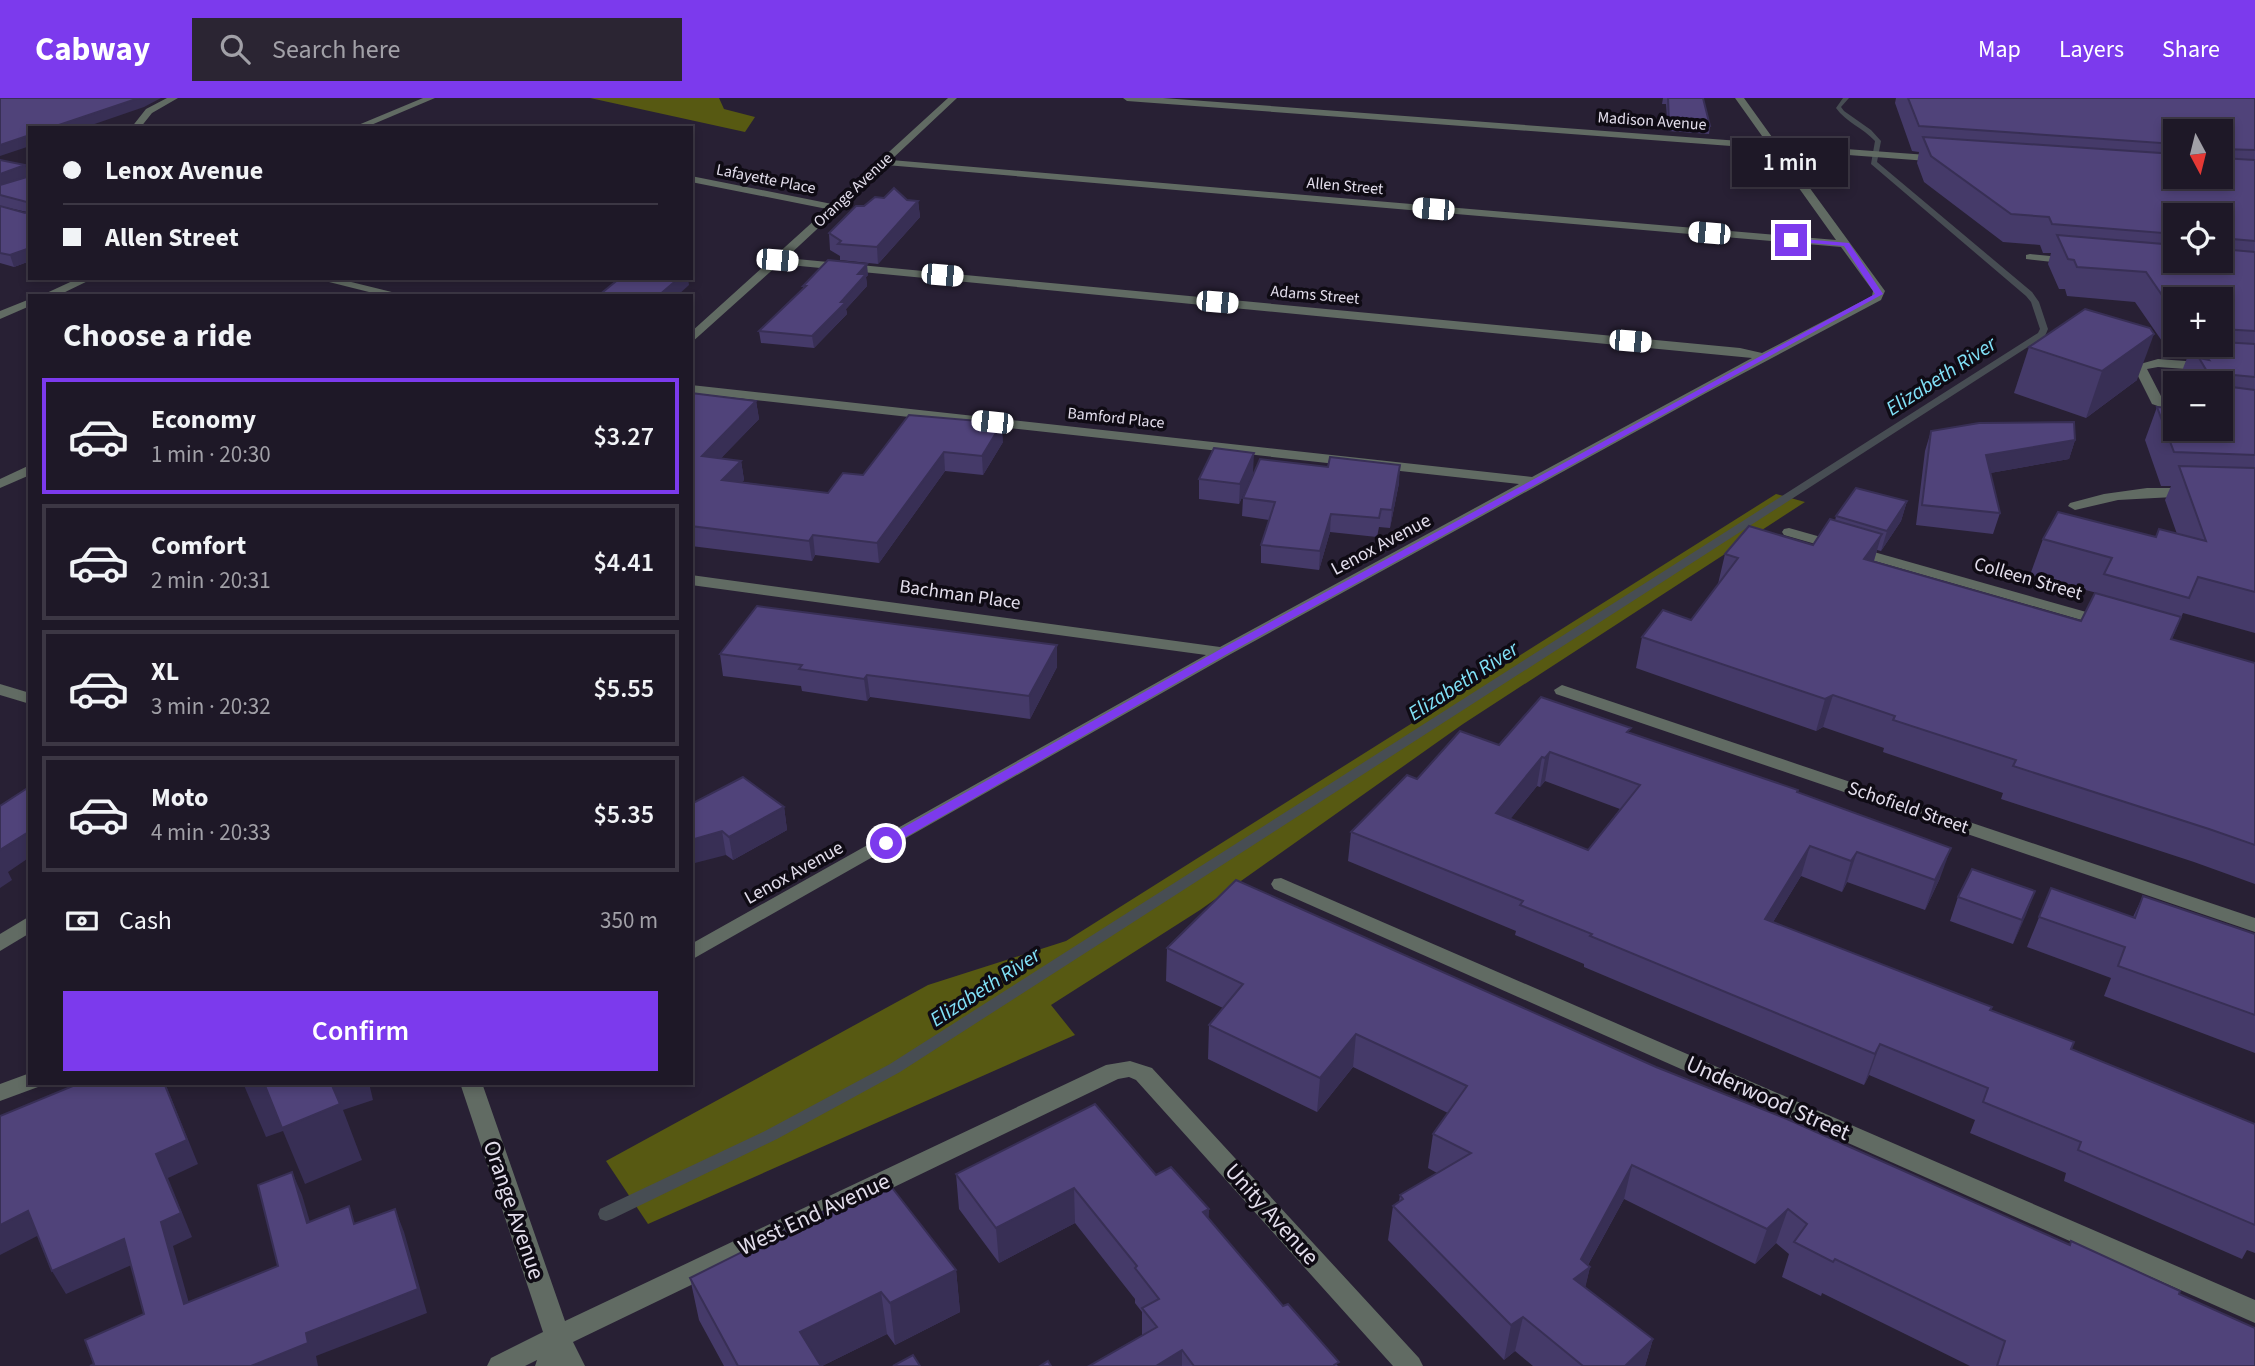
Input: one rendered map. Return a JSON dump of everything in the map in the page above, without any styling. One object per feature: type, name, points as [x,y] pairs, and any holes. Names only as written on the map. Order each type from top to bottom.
[{"type":"street","points":[[137,126],[149,111],[174,98]]},
{"type":"street","points":[[360,126],[431,98]]},
{"type":"street","name":"Orange Avenue","points":[[693,337],[953,98]]},
{"type":"street","name":"Madison Avenue","points":[[1127,98],[1953,160]]},
{"type":"street","name":"Lenox Avenue","points":[[693,952],[1223,652],[1879,294],[1846,244],[1738,98]]},
{"type":"street","name":"Allen Street","points":[[883,162],[1846,244]]},
{"type":"street","name":"Lafayette Place","points":[[693,180],[834,207]]},
{"type":"street","points":[[2029,257],[2082,262]]},
{"type":"street","name":"Adams Street","points":[[777,260],[1726,350],[1766,358]]},
{"type":"street","points":[[51,294],[84,280]]},
{"type":"street","points":[[327,280],[388,294]]},
{"type":"street","points":[[0,315],[28,304]]},
{"type":"street","points":[[2163,403],[2157,401],[2139,366],[2158,363],[2255,370]]},
{"type":"street","name":"Bamford Place","points":[[693,389],[1537,482]]},
{"type":"street","points":[[0,484],[28,470]]},
{"type":"street","points":[[2075,506],[2100,497],[2131,492],[2201,492]]},
{"type":"street","name":"Colleen Street","points":[[1789,533],[2122,627]]},
{"type":"street","name":"Bachman Place","points":[[693,580],[1223,652]]},
{"type":"street","points":[[0,689],[28,698]]},
{"type":"street","name":"Schofield Street","points":[[1562,690],[2255,925]]},
{"type":"street","name":"Underwood Street","points":[[1281,884],[2255,1312]]},
{"type":"street","points":[[0,944],[28,924]]},
{"type":"street","name":"West End Avenue","points":[[500,1366],[557,1336],[1114,1071],[1130,1069]]},
{"type":"street","name":"Unity Avenue","points":[[1130,1069],[1144,1074],[1410,1366]]},
{"type":"street","points":[[0,1093],[28,1081]]},
{"type":"street","name":"Orange Avenue","points":[[472,1085],[557,1336],[572,1366]]},
{"type":"street","points":[[548,1366],[557,1336]]},
{"type":"shaded area","points":[[590,98],[719,98],[724,109],[755,117],[745,132]]},
{"type":"shaded area","points":[[1776,494],[1805,502],[1463,724],[1200,910],[1051,1005],[1075,1035],[648,1224],[606,1161],[928,985],[1066,941]]},
{"type":"building","points":[[0,98],[139,98],[56,126],[28,126],[28,136],[0,145]]},
{"type":"building","points":[[1668,98],[1703,98],[1710,126],[1669,123]]},
{"type":"building","points":[[1908,98],[2255,98],[2255,150],[2233,149],[2233,119],[2163,119],[2163,143],[1919,126]]},
{"type":"building","points":[[1923,137],[2163,153],[2163,189],[2233,189],[2233,159],[2255,160],[2255,241],[2233,239],[2233,203],[2163,203],[2163,233],[2052,224],[2049,217],[2011,214],[1931,156]]},
{"type":"building","points":[[0,160],[25,165],[0,174]]},
{"type":"building","points":[[28,166],[28,206],[27,202],[0,195],[0,185],[27,177]]},
{"type":"building","points":[[894,188],[907,200],[918,201],[877,247],[838,244],[841,241],[829,233],[856,206],[864,206],[875,197],[884,198]]},
{"type":"building","points":[[0,206],[25,213],[28,211],[28,249],[10,255],[0,253]]},
{"type":"building","points":[[2057,235],[2163,244],[2163,273],[2233,273],[2233,250],[2255,252],[2255,331],[2233,330],[2233,287],[2163,287],[2163,297],[2146,272],[2077,267],[2074,260],[2068,259]]},
{"type":"building","points":[[828,260],[867,264],[858,274],[866,274],[841,302],[846,302],[812,336],[759,331],[806,286],[803,286]]},
{"type":"building","points":[[618,280],[677,280],[660,294],[600,294]]},
{"type":"building","points":[[2085,309],[2150,328],[2154,334],[2102,371],[2029,347]]},
{"type":"building","points":[[2233,343],[2255,344],[2255,377],[2233,376],[2233,371],[2207,371],[2199,358],[2209,360],[2207,357],[2233,357]]},
{"type":"building","points":[[2233,387],[2255,390],[2255,455],[2174,452],[2170,441],[2233,441]]},
{"type":"building","points":[[693,393],[756,401],[702,456],[741,461],[722,480],[828,493],[843,473],[863,475],[909,415],[1002,423],[982,456],[944,452],[877,543],[813,535],[809,541],[693,526]]},
{"type":"building","points":[[2157,407],[2163,407],[2163,423]]},
{"type":"building","points":[[2074,422],[2075,440],[1986,455],[2000,513],[1922,505],[1931,431],[1979,423]]},
{"type":"building","points":[[1214,448],[1254,453],[1240,484],[1199,479]]},
{"type":"building","points":[[1330,457],[1400,465],[1392,510],[1381,509],[1379,518],[1331,514],[1320,551],[1261,545],[1275,502],[1243,498],[1260,459],[1328,467]]},
{"type":"building","points":[[2179,466],[2255,468],[2255,592],[2198,577],[2189,598],[2104,574],[2112,558],[2043,539],[2058,512],[2156,537],[2159,529],[2206,541]]},
{"type":"building","points":[[1856,488],[1907,501],[1887,531],[1836,516]]},
{"type":"building","points":[[1830,519],[1882,534],[1864,559],[2081,621],[2095,593],[2181,617],[2171,639],[2255,663],[2255,845],[2013,766],[2016,760],[1893,720],[1895,716],[1833,695],[1825,699],[1642,637],[1663,610],[1691,620],[1738,558],[1725,554],[1749,526],[1813,545]]},
{"type":"building","points":[[757,606],[1057,645],[1029,696],[867,675],[864,679],[799,669],[802,665],[720,654]]},
{"type":"building","points":[[1541,697],[1631,728],[1627,732],[1798,790],[1797,792],[1951,848],[1935,880],[1857,852],[1851,861],[1810,846],[1765,919],[1992,1007],[1990,1010],[2074,1042],[2071,1049],[2255,1124],[2255,1225],[2078,1150],[2081,1142],[1983,1102],[1988,1088],[1880,1044],[1875,1054],[1590,936],[1592,934],[1520,905],[1523,901],[1351,832],[1407,775],[1417,779],[1460,731],[1499,745]],"holes":[[[1550,752],[1640,785],[1588,850],[1496,813],[1542,757],[1545,758]]]},
{"type":"building","points":[[743,777],[784,807],[729,837],[722,831],[693,839],[693,803]]},
{"type":"building","points":[[28,790],[28,832],[0,850],[0,806]]},
{"type":"building","points":[[1972,869],[2035,891],[2022,920],[1958,897]]},
{"type":"building","points":[[1236,880],[1656,1067],[1787,1119],[2070,1245],[2071,1241],[2180,1291],[2179,1294],[2255,1328],[2255,1366],[1997,1366],[2005,1341],[1794,1242],[1807,1224],[1788,1209],[1767,1229],[1632,1165],[1581,1259],[1590,1267],[1574,1279],[1653,1339],[1625,1366],[1583,1366],[1523,1317],[1511,1325],[1393,1206],[1403,1199],[1400,1195],[1471,1153],[1433,1134],[1467,1086],[1356,1034],[1320,1078],[1209,1025],[1243,984],[1167,948]]},
{"type":"building","points":[[2051,888],[2135,918],[2143,896],[2255,934],[2255,1015],[2118,966],[2125,947],[2039,917]]},
{"type":"building","points":[[75,1085],[165,1085],[187,1140],[156,1154],[181,1213],[161,1222],[184,1304],[278,1266],[258,1185],[292,1172],[307,1223],[349,1206],[354,1224],[395,1209],[418,1289],[306,1333],[308,1343],[251,1366],[90,1366],[94,1364],[85,1340],[144,1314],[124,1239],[52,1271],[28,1211],[0,1225],[0,1116]]},
{"type":"building","points":[[265,1085],[332,1085],[340,1104],[282,1128]]},
{"type":"building","points":[[1095,1104],[1156,1175],[1171,1167],[1209,1209],[1203,1212],[1283,1306],[1288,1304],[1339,1362],[1334,1366],[1194,1366],[1182,1350],[1156,1366],[1089,1366],[1157,1327],[1142,1308],[1159,1299],[1135,1268],[1137,1266],[1074,1188],[996,1228],[956,1174]]},
{"type":"building","points":[[886,1180],[956,1270],[890,1303],[881,1292],[800,1332],[821,1366],[738,1366],[690,1278]]},
{"type":"building","points":[[913,1355],[920,1366],[893,1366]]},
{"type":"waterway","name":"Elizabeth River","points":[[606,1214],[771,1135],[895,1068],[2042,334],[2044,329],[2035,302],[2029,294],[1873,163],[1878,141],[1838,107],[1846,98]]},
{"type":"route","points":[[886,843],[1223,652],[1701,390],[1877,298],[1879,290],[1846,244],[1791,240]]}]
